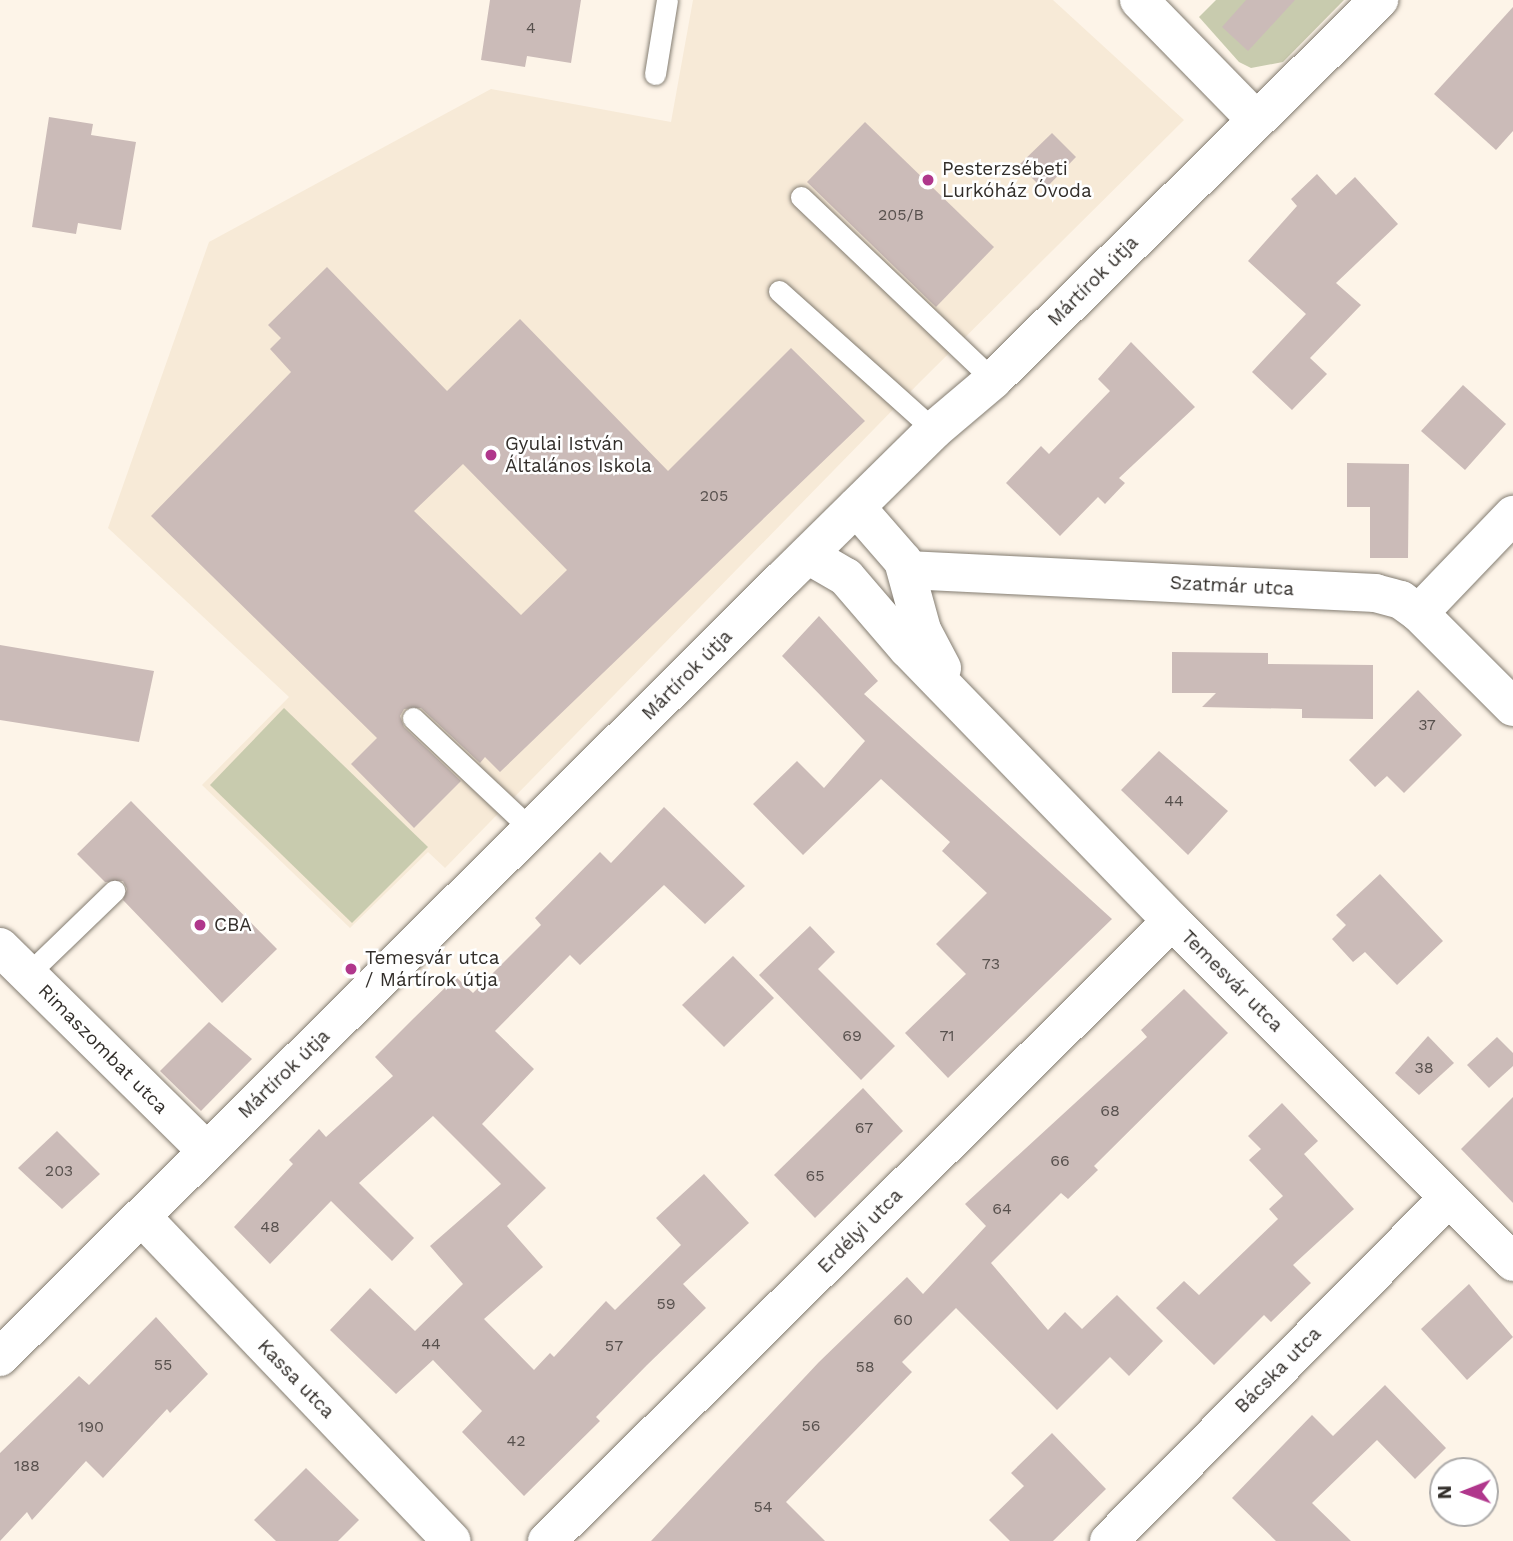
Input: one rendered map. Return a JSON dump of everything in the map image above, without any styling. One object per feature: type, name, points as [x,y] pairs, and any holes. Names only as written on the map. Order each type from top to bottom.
[{"type":"street","points":[[1139,0],[1255,120]]},
{"type":"street","name":"Mártírok útja","points":[[0,1357],[934,430],[993,380],[1379,0]]},
{"type":"street","name":"Temesvár utca","points":[[856,508],[891,543],[906,570],[922,630],[956,694]]},
{"type":"street","points":[[1419,612],[1513,515]]},
{"type":"street","name":"Temesvár utca","points":[[808,555],[846,577],[908,649],[956,694],[1172,921],[1513,1262]]},
{"type":"street","name":"Szatmár utca","points":[[906,570],[1375,593],[1401,600],[1419,612],[1513,707]]},
{"type":"street","name":"Erdélyi utca","points":[[547,1541],[1172,921]]},
{"type":"street","name":"Rimaszombat utca","points":[[0,947],[206,1150]]},
{"type":"street","name":"Bácska utca","points":[[1108,1541],[1448,1199]]},
{"type":"street","name":"Kassa utca","points":[[142,1217],[452,1541]]},
{"type":"lane","points":[[655,74],[667,0]]},
{"type":"lane","points":[[801,197],[993,380]]},
{"type":"lane","points":[[779,291],[934,430]]},
{"type":"lane","points":[[412,718],[532,830]]},
{"type":"lane","points":[[28,974],[114,891]]},
{"type":"shaded area","name":"Gyulai István Általános Iskola","points":[[693,0],[1053,0],[1184,120],[919,383],[445,868],[428,852],[350,928],[202,785],[289,697],[108,528],[209,242],[491,89],[671,122]]},
{"type":"green space","points":[[1216,0],[1344,0],[1283,62],[1251,68],[1239,62],[1199,17]]},
{"type":"green space","points":[[284,708],[428,847],[352,923],[210,785]]},
{"type":"building","points":[[490,0],[581,0],[571,63],[527,56],[525,67],[481,60]]},
{"type":"building","points":[[1246,0],[1295,0],[1248,51],[1222,27]]},
{"type":"building","points":[[1513,7],[1513,131],[1496,150],[1434,94]]},
{"type":"building","points":[[49,117],[93,124],[91,135],[136,142],[121,230],[78,223],[76,234],[32,227]]},
{"type":"building","points":[[865,122],[994,247],[936,307],[807,182]]},
{"type":"building","points":[[1052,133],[1076,157],[1044,190],[1019,165]]},
{"type":"building","points":[[1317,174],[1336,195],[1355,177],[1398,224],[1336,283],[1361,305],[1310,358],[1327,374],[1292,410],[1252,372],[1306,314],[1248,261],[1297,206],[1291,199]]},
{"type":"building","points":[[327,267],[447,391],[520,319],[668,471],[791,348],[865,421],[500,772],[485,757],[480,763],[421,708],[404,709],[400,716],[404,727],[461,781],[414,828],[351,764],[377,738],[151,516],[291,372],[270,349],[281,338],[268,325]],"holes":[[[463,464],[567,570],[521,615],[414,511]]]},
{"type":"building","points":[[1131,342],[1195,407],[1119,478],[1125,483],[1105,504],[1098,497],[1060,536],[1006,483],[1041,446],[1049,454],[1110,391],[1098,379]]},
{"type":"building","points":[[1463,385],[1506,424],[1465,470],[1421,431]]},
{"type":"building","points":[[1347,463],[1409,464],[1408,558],[1370,558],[1370,507],[1347,507]]},
{"type":"building","points":[[819,616],[878,681],[864,694],[1112,919],[948,1078],[905,1033],[966,974],[936,944],[987,893],[942,851],[950,842],[881,779],[803,855],[753,804],[797,761],[824,788],[865,741],[782,656]]},
{"type":"building","points":[[0,645],[154,671],[139,742],[0,720]]},
{"type":"building","points":[[1172,652],[1268,653],[1268,664],[1373,665],[1373,719],[1302,718],[1302,709],[1202,707],[1216,693],[1172,693]]},
{"type":"building","points":[[1418,690],[1462,735],[1404,793],[1387,776],[1375,787],[1349,760]]},
{"type":"building","points":[[1159,751],[1228,811],[1188,855],[1121,790]]},
{"type":"building","name":"CBA","points":[[131,801],[277,949],[222,1003],[123,900],[127,889],[123,881],[105,882],[77,854]]},
{"type":"building","points":[[664,807],[745,886],[705,924],[664,885],[580,965],[570,955],[495,1031],[534,1069],[482,1124],[546,1188],[507,1226],[543,1267],[484,1319],[534,1370],[550,1353],[554,1357],[606,1301],[615,1310],[681,1245],[656,1218],[704,1174],[749,1223],[683,1284],[706,1308],[596,1417],[600,1421],[524,1496],[462,1432],[482,1411],[433,1360],[396,1394],[330,1330],[370,1288],[415,1331],[463,1284],[430,1246],[501,1184],[433,1116],[359,1183],[414,1238],[392,1261],[331,1201],[270,1264],[234,1227],[293,1164],[289,1160],[319,1129],[326,1137],[393,1076],[375,1057],[456,977],[473,993],[541,925],[535,918],[600,852],[611,863]]},
{"type":"building","points":[[1380,874],[1443,941],[1397,985],[1365,952],[1353,962],[1332,939],[1346,925],[1336,915]]},
{"type":"building","points":[[810,926],[835,952],[818,969],[895,1046],[861,1080],[759,975]]},
{"type":"building","points":[[733,956],[774,998],[724,1047],[682,1005]]},
{"type":"building","points":[[1184,989],[1228,1033],[1094,1166],[1098,1170],[1068,1199],[1061,1193],[991,1263],[1048,1330],[1065,1312],[1082,1329],[1117,1295],[1163,1341],[1129,1376],[1110,1357],[1057,1410],[956,1308],[902,1362],[912,1372],[786,1502],[825,1541],[651,1541],[819,1362],[907,1277],[923,1294],[986,1226],[965,1204],[1147,1037],[1141,1030]]},
{"type":"building","points":[[209,1022],[252,1059],[201,1111],[160,1071]]},
{"type":"building","points":[[1428,1036],[1454,1063],[1419,1095],[1395,1073]]},
{"type":"building","points":[[1497,1037],[1513,1053],[1513,1066],[1489,1088],[1467,1065]]},
{"type":"building","points":[[863,1088],[903,1131],[815,1218],[774,1175]]},
{"type":"building","points":[[1513,1097],[1513,1203],[1461,1149]]},
{"type":"building","points":[[1282,1103],[1318,1141],[1304,1154],[1354,1209],[1293,1265],[1311,1283],[1271,1322],[1264,1315],[1214,1365],[1156,1308],[1184,1281],[1199,1295],[1278,1219],[1269,1209],[1283,1196],[1249,1160],[1261,1149],[1248,1136]]},
{"type":"building","points":[[57,1131],[100,1174],[62,1209],[18,1168]]},
{"type":"building","points":[[1469,1284],[1513,1337],[1467,1380],[1421,1329]]},
{"type":"building","points":[[156,1317],[208,1374],[170,1413],[167,1409],[103,1478],[86,1461],[32,1520],[27,1512],[0,1541],[0,1453],[79,1376],[89,1385]]},
{"type":"building","points":[[1385,1385],[1446,1448],[1437,1457],[1429,1457],[1429,1465],[1415,1479],[1377,1440],[1312,1503],[1351,1541],[1276,1541],[1232,1498],[1312,1415],[1333,1436]]},
{"type":"building","points":[[1052,1433],[1106,1489],[1053,1541],[1010,1541],[989,1520],[1024,1486],[1011,1473]]},
{"type":"building","points":[[306,1468],[359,1520],[338,1541],[276,1541],[254,1520]]},
{"type":"place","name":"Pesterzsébeti Lurkóház Óvoda","points":[[928,180]]},
{"type":"place","name":"Gyulai István Általános Iskola","points":[[491,455]]},
{"type":"place","name":"CBA","points":[[200,925]]},
{"type":"place","name":"Temesvár utca / Mártírok útja","points":[[351,969]]}]
